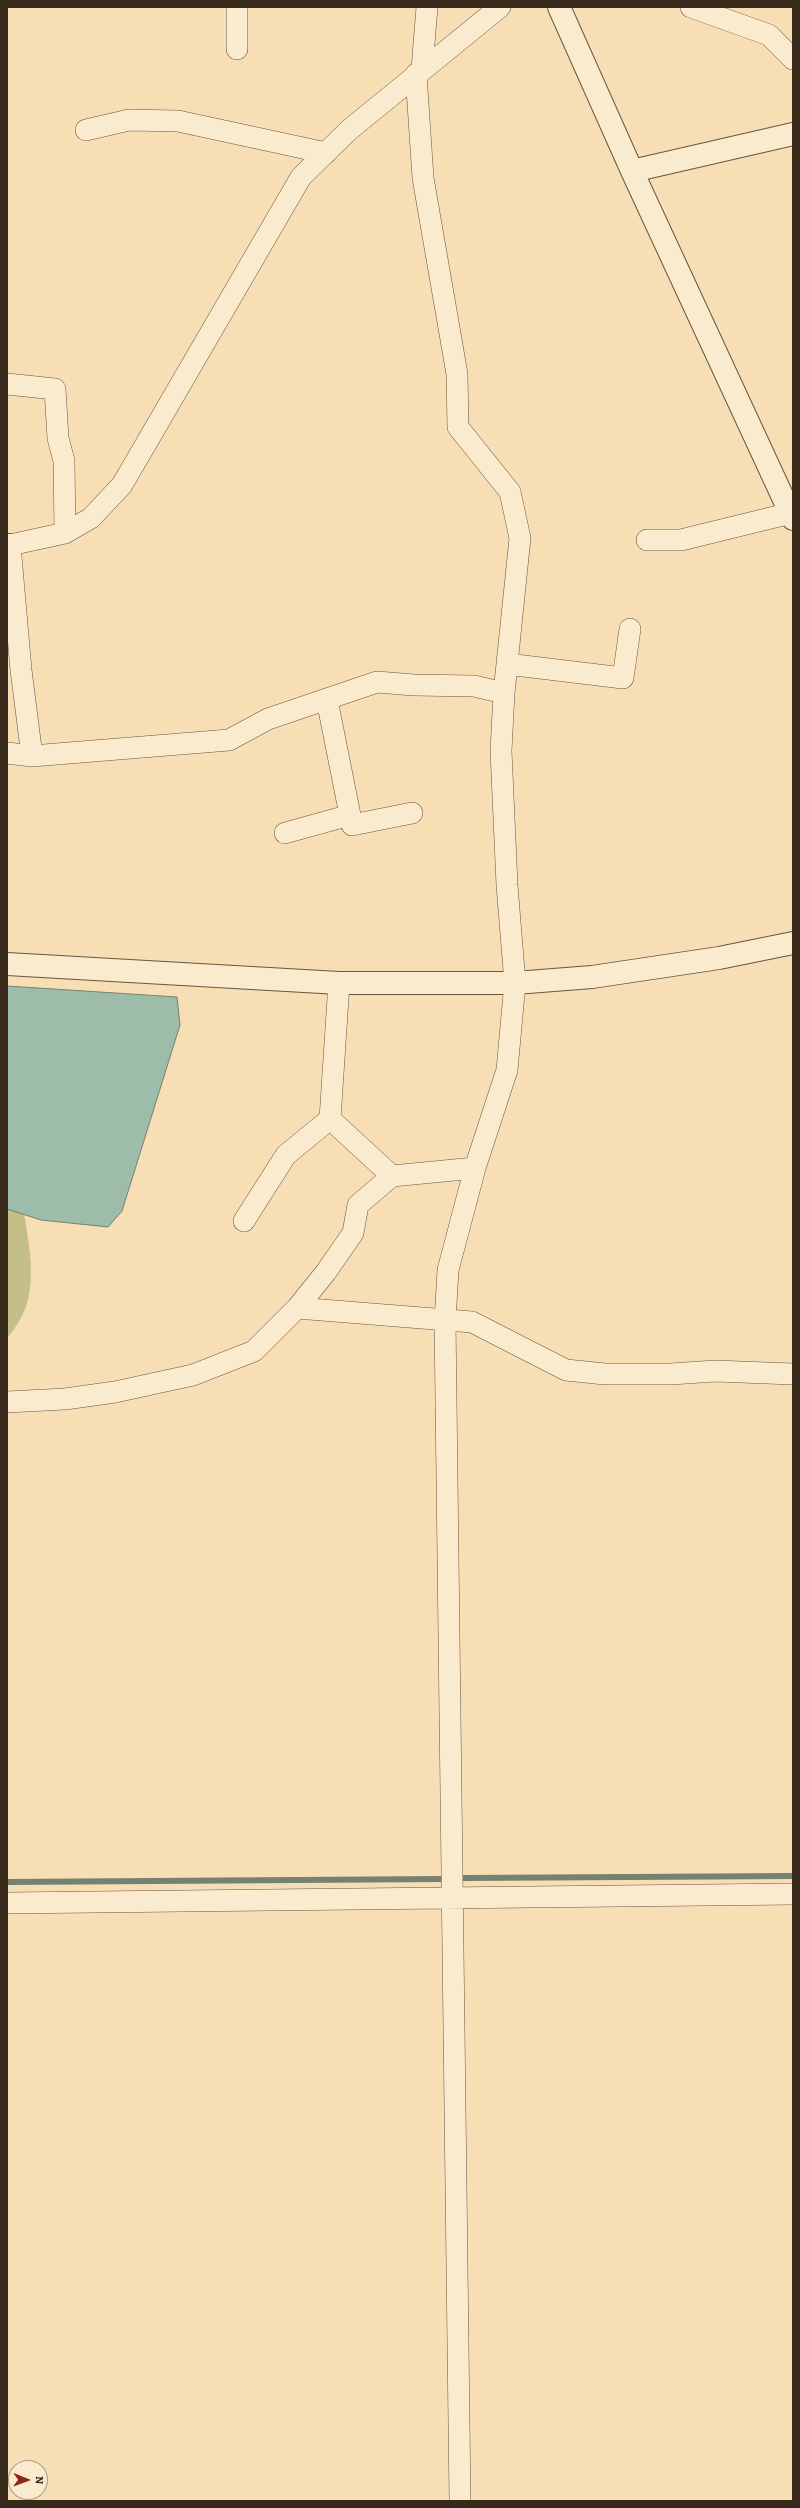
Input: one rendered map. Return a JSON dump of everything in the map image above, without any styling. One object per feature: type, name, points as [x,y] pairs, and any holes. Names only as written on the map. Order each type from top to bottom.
[{"type":"street","points":[[237,7],[237,49]]},
{"type":"street","points":[[427,7],[419,71],[423,178],[457,374],[458,427],[510,492],[520,538],[504,693],[501,759],[506,885],[515,983],[507,1070],[475,1168],[448,1270],[445,1321],[454,1898],[460,2501]]},
{"type":"street","points":[[32,756],[21,670],[8,545],[66,533],[91,518],[122,485],[301,177],[349,130],[419,71],[500,7]]},
{"type":"street","points":[[559,7],[632,171],[792,516],[680,540],[647,540]]},
{"type":"street","points":[[691,7],[769,35],[793,59]]},
{"type":"street","points":[[86,130],[129,120],[178,121],[326,152]]},
{"type":"street","points":[[632,171],[793,134]]},
{"type":"street","points":[[7,384],[55,389],[58,438],[64,461],[66,533]]},
{"type":"street","points":[[507,664],[623,678],[630,630]]},
{"type":"street","points":[[7,753],[32,756],[228,740],[268,719],[377,682],[474,686],[504,693]]},
{"type":"street","points":[[327,700],[352,825],[412,813]]},
{"type":"street","points":[[285,832],[350,815]]},
{"type":"street","points":[[7,964],[340,983],[515,983],[592,977],[719,958],[793,943]]},
{"type":"street","points":[[244,1222],[286,1155],[330,1119],[340,983]]},
{"type":"street","points":[[330,1119],[392,1176]]},
{"type":"street","points":[[7,1402],[65,1399],[115,1392],[192,1375],[254,1351],[297,1308],[353,1234],[358,1205],[392,1176],[475,1168]]},
{"type":"street","points":[[297,1308],[472,1322],[566,1370],[605,1374],[671,1374],[714,1371],[793,1374]]},
{"type":"street","points":[[7,1903],[793,1894]]},
{"type":"shaded area","points":[[7,986],[177,997],[180,1025],[122,1211],[108,1227],[41,1220],[7,1209]]},
{"type":"shaded area","points":[[7,1209],[24,1213],[31,1263],[31,1278],[25,1309],[18,1324],[7,1338]]},
{"type":"waterway","points":[[464,1878],[793,1876]]},
{"type":"waterway","points":[[7,1882],[442,1879]]}]
